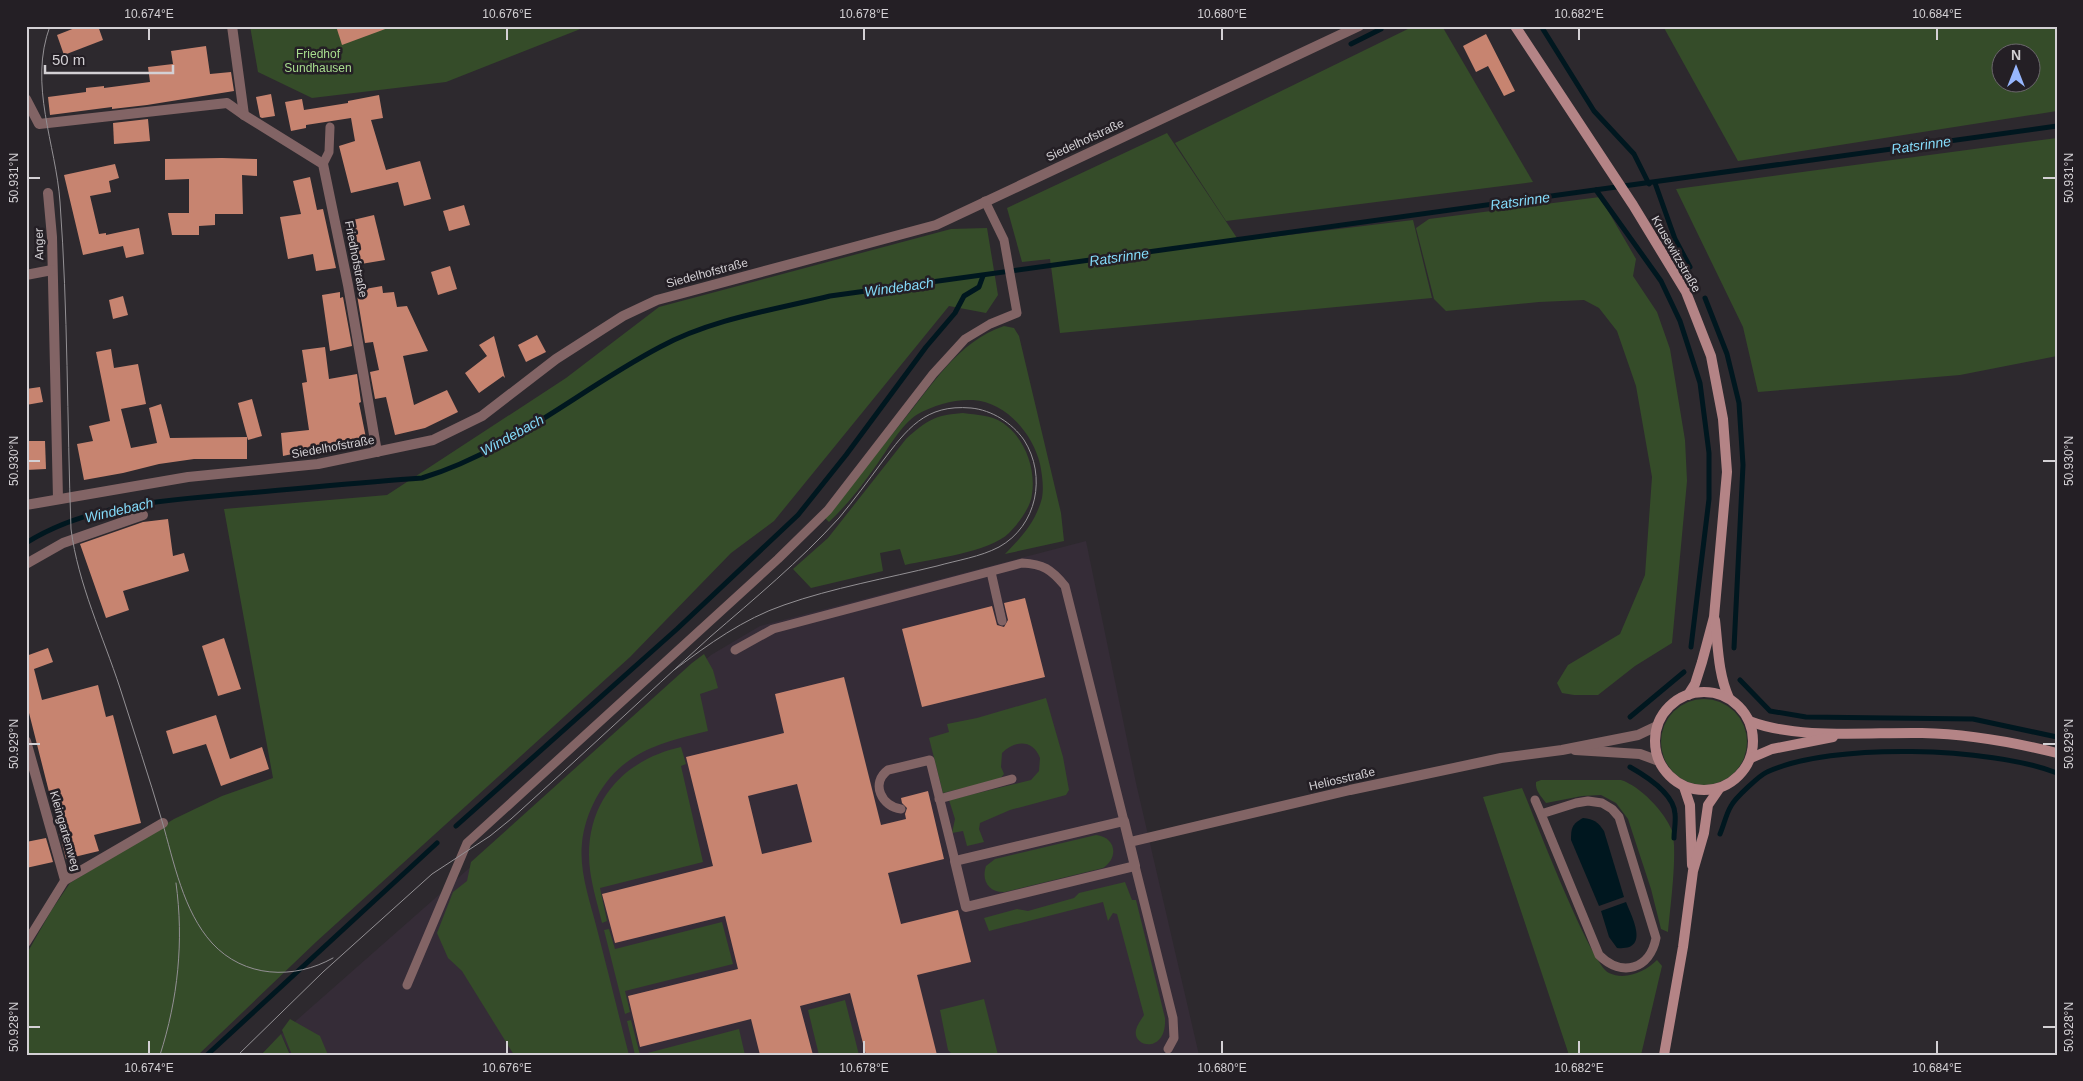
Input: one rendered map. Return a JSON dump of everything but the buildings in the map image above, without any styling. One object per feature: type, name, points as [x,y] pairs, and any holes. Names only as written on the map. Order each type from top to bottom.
[{"type":"main road","name":"Krusewitzstraße","points":[[1516,26],[1633,205],[1686,292],[1711,356],[1723,419],[1727,472],[1714,617]]},
{"type":"main road","points":[[1688,695],[1695,684],[1714,617]]},
{"type":"main road","points":[[1714,617],[1719,663],[1724,687],[1729,698],[1749,720],[1771,728],[1843,735],[1922,733],[1969,736],[2016,743],[2057,754]]},
{"type":"main road","points":[[1729,698],[1708,692],[1688,695],[1669,706],[1657,726],[1655,745],[1664,771],[1674,781],[1684,787],[1700,791],[1719,789],[1730,784],[1744,771],[1751,758],[1753,736],[1749,720]]},
{"type":"main road","points":[[1751,758],[1772,749],[1843,735]]},
{"type":"main road","points":[[1664,1055],[1684,947],[1693,871],[1690,804],[1684,787]]},
{"type":"main road","points":[[1693,871],[1704,833],[1708,805],[1719,789]]},
{"type":"street","points":[[232,26],[244,115]]},
{"type":"street","name":"Siedelhofstraße","points":[[26,505],[188,477],[318,464],[433,440],[475,419],[556,359],[623,316],[657,300],[936,225],[1359,26]]},
{"type":"street","points":[[26,99],[39,124],[227,103],[324,164]]},
{"type":"street","name":"Friedhofstraße","points":[[324,164],[378,452]]},
{"type":"street","name":"Anger","points":[[26,275],[52,270],[52,237],[48,193]]},
{"type":"street","points":[[52,270],[58,499]]},
{"type":"street","points":[[26,564],[63,543],[143,515]]},
{"type":"street","points":[[1562,750],[1638,735],[1657,726]]},
{"type":"street","name":"Kleingartenweg","points":[[26,741],[65,880],[163,823]]},
{"type":"street","points":[[1562,750],[1640,754],[1659,761]]},
{"type":"street","name":"Heliosstraße","points":[[1130,842],[1350,790],[1501,758],[1562,750]]},
{"type":"street","points":[[1124,822],[1135,866],[966,908],[955,861],[1124,822]]},
{"type":"lane","points":[[324,164],[329,152],[330,127]]},
{"type":"lane","points":[[407,985],[467,843],[778,559],[828,510],[933,374],[965,339],[990,324],[1017,313],[1004,240],[985,201]]},
{"type":"lane","points":[[735,650],[773,628],[1022,564],[1035,564],[1052,571],[1064,586],[1124,822]]},
{"type":"lane","points":[[990,572],[1002,622]]},
{"type":"lane","points":[[901,809],[890,806],[882,798],[879,785],[880,779],[888,770],[930,760],[955,861]]},
{"type":"lane","points":[[939,799],[1012,779]]},
{"type":"lane","points":[[1536,800],[1541,814],[1599,955],[1607,963],[1618,967],[1630,968],[1645,962],[1654,950],[1656,938],[1619,817],[1602,803],[1588,801],[1576,802],[1541,814]]},
{"type":"lane","points":[[1135,866],[1173,1018],[1174,1038],[1168,1049]]},
{"type":"lane","points":[[26,943],[65,880]]},
{"type":"shaded area","points":[[1086,541],[1136,783],[1199,1055],[291,1055],[281,1034],[711,655],[760,626]]},
{"type":"green space","name":"Friedhof Sundhausen","points":[[250,26],[588,26],[446,82],[312,98],[258,72]]},
{"type":"green space","points":[[1414,26],[1442,26],[1533,182],[1226,221],[1175,143]]},
{"type":"green space","points":[[1663,26],[2057,26],[2057,111],[1738,161]]},
{"type":"green space","points":[[1167,133],[1239,241],[1413,220],[1432,298],[1060,333],[1050,259],[1022,262],[1007,208]]},
{"type":"green space","points":[[2057,138],[2057,356],[1960,375],[1758,392],[1743,327],[1676,189]]},
{"type":"green space","points":[[1600,197],[1636,259],[1633,276],[1657,312],[1670,349],[1685,440],[1687,481],[1672,643],[1635,666],[1598,695],[1574,695],[1562,693],[1557,683],[1568,665],[1620,634],[1645,575],[1652,477],[1636,386],[1617,331],[1599,308],[1584,300],[1539,302],[1446,311],[1434,299],[1416,228],[1429,219]]},
{"type":"green space","points":[[987,228],[998,295],[986,313],[949,306],[774,521],[731,553],[630,657],[316,942],[198,1055],[26,1055],[26,955],[51,911],[70,883],[174,819],[222,796],[273,778],[224,509],[387,495],[566,378],[659,307],[951,229]]},
{"type":"green space","points":[[1004,326],[1014,328],[1019,336],[1061,513],[1064,541],[1005,554],[1028,528],[1036,514],[1043,489],[1040,464],[1024,431],[1007,413],[985,402],[973,400],[937,405],[912,418],[900,431],[859,489],[829,522],[825,518],[935,380],[973,342]]},
{"type":"green space","points":[[963,413],[998,420],[1011,429],[1023,445],[1030,465],[1033,484],[1029,504],[1013,529],[1000,540],[975,550],[905,565],[900,549],[880,553],[883,571],[811,588],[793,569],[828,538],[906,439],[920,427],[938,417]]},
{"type":"green space","points":[[704,654],[713,670],[718,688],[700,694],[708,731],[656,746],[636,756],[618,769],[596,798],[584,832],[581,854],[586,886],[629,1055],[514,1055],[462,971],[448,958],[437,933],[453,892],[467,881],[471,862]]},
{"type":"green space","points":[[1046,698],[1063,757],[1069,790],[1066,795],[1010,810],[980,823],[979,829],[984,842],[967,846],[963,831],[952,833],[955,819],[949,800],[1031,780],[1039,771],[1040,758],[1033,747],[1023,744],[1012,746],[1002,753],[1001,767],[1004,774],[1000,779],[943,793],[929,738],[949,732],[947,724],[977,718]]},
{"type":"green space","points":[[1704,699],[1721,702],[1735,711],[1744,725],[1747,742],[1744,759],[1735,773],[1721,782],[1704,785],[1687,782],[1673,773],[1664,759],[1661,742],[1664,725],[1673,711],[1687,702]]},
{"type":"green space","points":[[681,747],[686,764],[681,766],[703,862],[600,888],[607,921],[602,923],[589,864],[591,834],[596,815],[604,799],[628,771],[644,761]]},
{"type":"green space","points":[[1541,780],[1621,780],[1644,794],[1658,808],[1669,824],[1674,840],[1673,880],[1668,932],[1661,929],[1651,889],[1628,819],[1616,803],[1601,795],[1582,796],[1546,803],[1536,788],[1536,782]]},
{"type":"green space","points":[[1522,788],[1576,918],[1600,964],[1609,973],[1622,976],[1635,974],[1657,960],[1662,966],[1641,1055],[1569,1055],[1483,797]]},
{"type":"green space","points":[[1096,835],[1108,840],[1113,848],[1111,859],[1103,868],[1005,892],[999,892],[991,888],[986,881],[986,866],[995,859]]},
{"type":"green space","points":[[1125,882],[1132,900],[1136,900],[1165,1018],[1161,1038],[1150,1044],[1144,1044],[1136,1036],[1139,1022],[1144,1015],[1117,914],[1113,913],[1108,921],[1103,902],[989,931],[984,918],[1017,909],[1028,911],[1074,898],[1079,893]]},
{"type":"green space","points":[[722,922],[733,964],[625,991],[630,1012],[625,1014],[604,930],[609,929],[615,949]]},
{"type":"green space","points":[[984,999],[998,1055],[953,1055],[948,1050],[940,1010]]},
{"type":"green space","points":[[845,1000],[859,1055],[819,1055],[808,1010]]},
{"type":"green space","points":[[290,1019],[320,1036],[328,1055],[292,1055],[282,1030]]},
{"type":"green space","points":[[631,1020],[640,1055],[635,1055],[627,1021]]},
{"type":"green space","points":[[739,1029],[745,1055],[640,1055]]},
{"type":"green space","points":[[281,1034],[290,1055],[261,1055]]},
{"type":"water","points":[[1583,818],[1590,819],[1600,825],[1604,831],[1624,897],[1599,906],[1571,840],[1573,827],[1576,822]]},
{"type":"water","points":[[1626,902],[1635,925],[1636,939],[1627,948],[1617,948],[1609,937],[1601,911]]},
{"type":"waterway","points":[[1541,26],[1594,111],[1634,154],[1649,184]]},
{"type":"waterway","points":[[1351,44],[1381,29]]},
{"type":"waterway","name":"Ratsrinne","points":[[26,543],[51,529],[78,519],[133,505],[190,498],[422,478],[454,467],[485,452],[544,418],[630,364],[680,337],[743,316],[830,296],[2057,126]]},
{"type":"waterway","points":[[1655,183],[1675,239],[1690,267]]},
{"type":"waterway","points":[[1596,190],[1661,281],[1680,321],[1700,383],[1709,453],[1709,499],[1691,647]]},
{"type":"waterway","points":[[456,826],[677,629],[798,515],[846,455],[926,347],[955,313],[964,296],[979,287],[983,276]]},
{"type":"waterway","points":[[1705,298],[1727,354],[1739,403],[1743,465],[1734,648]]},
{"type":"waterway","points":[[1630,717],[1684,672]]},
{"type":"waterway","points":[[1740,680],[1770,711],[1806,717],[1973,719],[2057,737]]},
{"type":"waterway","points":[[1720,834],[1733,802],[1748,787],[1767,772],[1795,762],[1870,752],[1953,753],[2028,764],[2057,773]]},
{"type":"waterway","points":[[1630,767],[1658,786],[1670,799],[1675,814],[1674,838]]},
{"type":"waterway","points":[[207,1055],[437,843]]},
{"type":"tram line","points":[[50,26],[44,48],[42,92],[58,180],[63,243],[71,529],[74,549],[85,590],[120,688],[157,804],[175,869],[187,901],[202,930],[225,955],[254,969],[270,972],[302,970],[333,958]]},
{"type":"tram line","points":[[238,1055],[323,972],[432,874],[490,836],[511,819],[710,637],[793,565],[839,518],[900,439],[919,421],[941,410],[955,408],[979,409],[1001,418],[1014,428],[1024,440],[1031,454],[1035,469],[1034,499],[1030,513],[1022,526],[1012,538],[999,547],[969,558],[841,588],[784,605],[740,625],[674,670]]},
{"type":"tram line","points":[[160,1055],[171,1013],[178,970],[179,926],[176,883]]},
{"type":"water label","name":"Windebach","points":[[899,287]]},
{"type":"water label","name":"Windebach","points":[[512,435]]},
{"type":"water label","name":"Windebach","points":[[119,510]]}]
